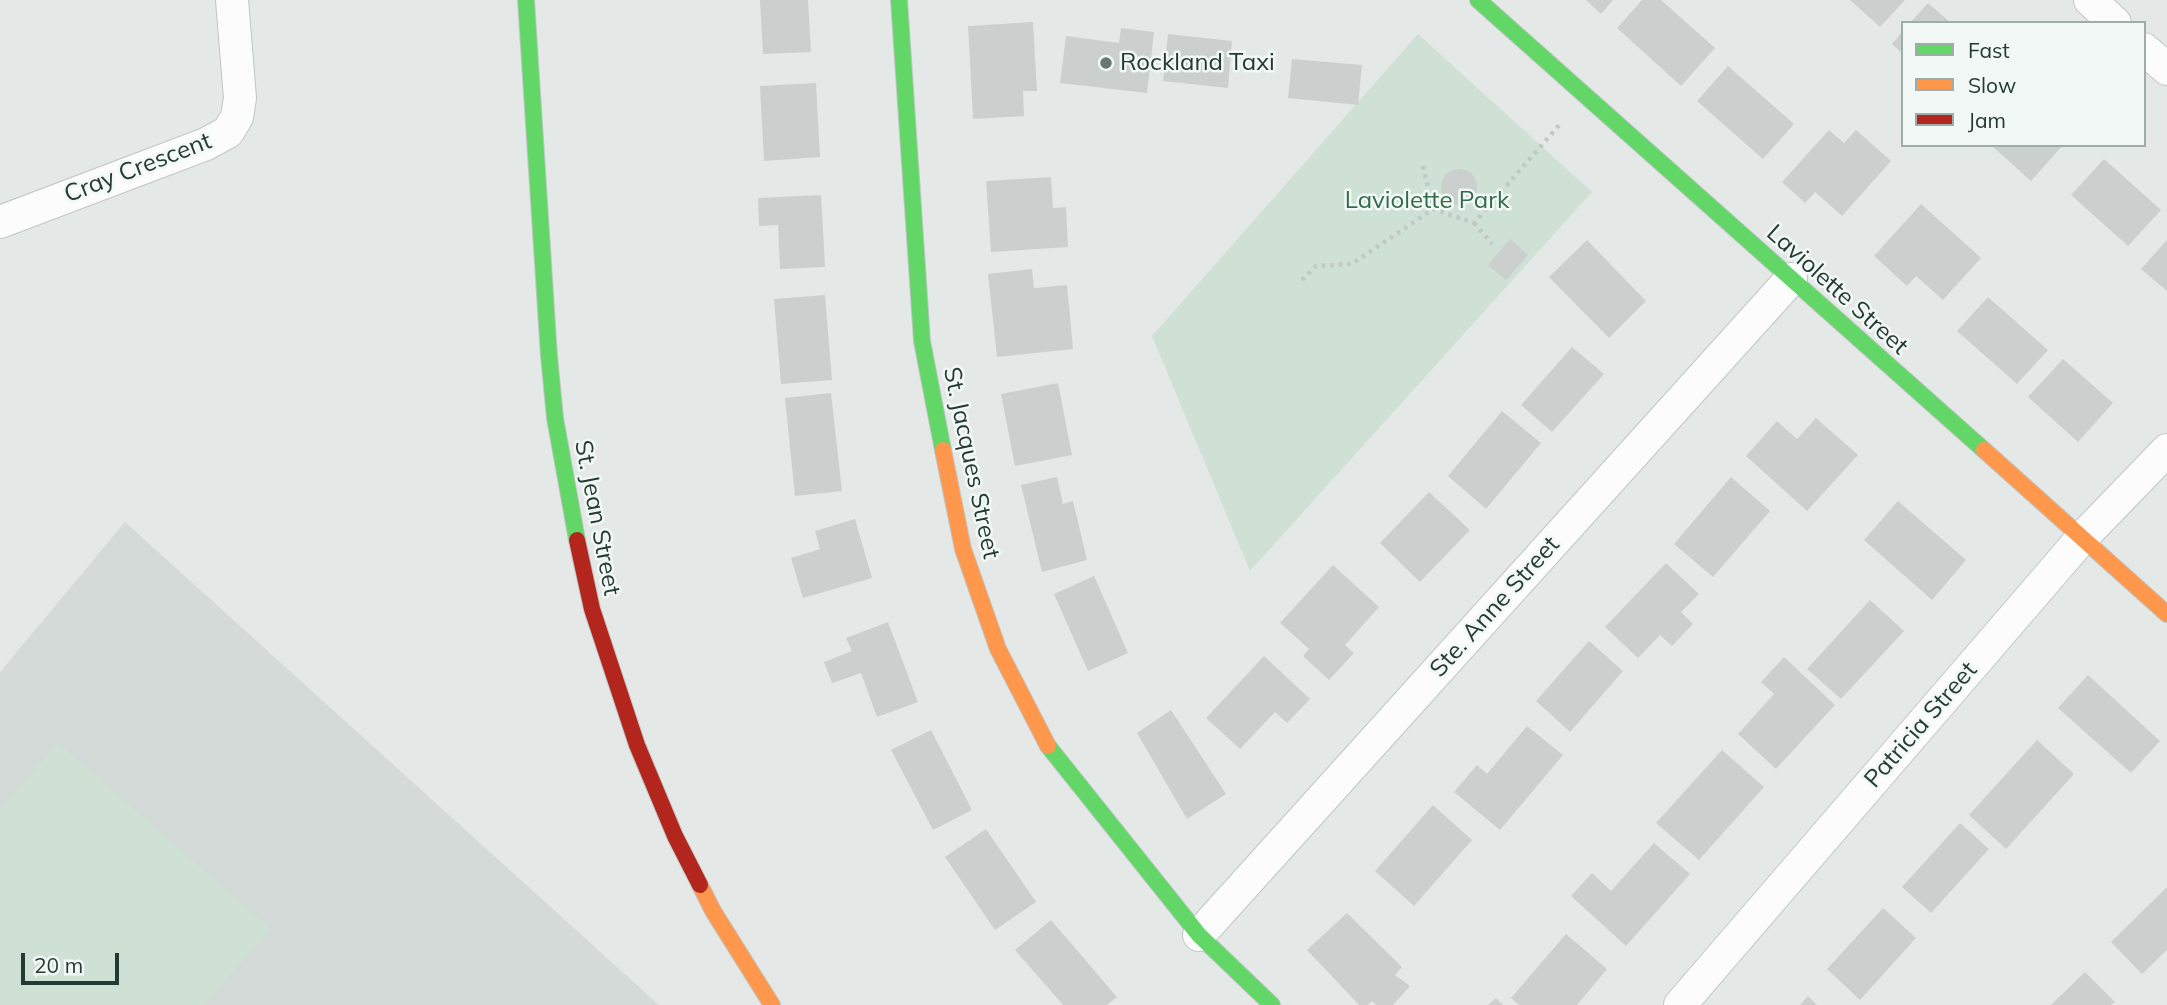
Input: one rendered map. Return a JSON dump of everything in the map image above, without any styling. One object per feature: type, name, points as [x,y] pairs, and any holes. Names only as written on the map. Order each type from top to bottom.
[{"type":"street","name":"Cray Crescent","points":[[0,222],[206,144],[228,132],[237,117],[240,98],[232,0]]},
{"type":"street","name":"St. Jean Street","points":[[526,0],[555,418],[569,506],[586,584],[612,673],[661,805],[713,911],[772,1005]]},
{"type":"street","name":"St. Jacques Street","points":[[899,0],[922,341],[963,549],[998,649],[1047,744],[1199,935],[1272,1005]]},
{"type":"street","name":"Laviolette Street","points":[[1478,0],[2167,614]]},
{"type":"street","points":[[2090,0],[2113,21]]},
{"type":"street","points":[[2146,51],[2167,69]]},
{"type":"street","name":"Ste. Anne Street","points":[[1199,935],[1791,279]]},
{"type":"street","name":"Patricia Street","points":[[1680,1005],[2082,538],[2167,450]]},
{"type":"path","points":[[1474,223],[1585,96]]},
{"type":"path","points":[[1423,166],[1433,209]]},
{"type":"path","points":[[1433,209],[1474,223],[1492,244]]},
{"type":"path","points":[[1302,280],[1316,266],[1352,264],[1433,209]]},
{"type":"shaded area","points":[[125,522],[659,1005],[0,1005],[0,672]]},
{"type":"green space","name":"Laviolette Park","points":[[1418,34],[1592,192],[1250,571],[1152,336]]},
{"type":"green space","points":[[58,742],[271,929],[204,1005],[0,1005],[0,809]]},
{"type":"building","points":[[760,0],[808,0],[811,52],[763,54]]},
{"type":"building","points":[[1586,0],[1613,0],[1601,14]]},
{"type":"building","points":[[1642,0],[1661,0],[1715,48],[1681,86],[1617,28]]},
{"type":"building","points":[[1850,0],[1905,0],[1880,27]]},
{"type":"building","points":[[1928,3],[1949,21],[1912,21]]},
{"type":"building","points":[[1033,22],[1037,91],[1023,91],[1024,116],[973,119],[968,26]]},
{"type":"building","name":"Rockland Taxi","points":[[1121,28],[1154,32],[1147,93],[1060,83],[1066,36],[1119,43]]},
{"type":"building","points":[[1901,33],[1901,52],[1892,44]]},
{"type":"building","points":[[1168,34],[1232,41],[1228,88],[1163,81]]},
{"type":"building","points":[[1292,59],[1362,65],[1358,105],[1288,98]]},
{"type":"building","points":[[1728,66],[1794,124],[1763,159],[1697,101]]},
{"type":"building","points":[[816,83],[820,157],[764,161],[760,86]]},
{"type":"building","points":[[1829,130],[1844,143],[1856,130],[1891,161],[1842,216],[1815,192],[1805,203],[1782,182]]},
{"type":"building","points":[[1993,147],[2061,147],[2031,181]]},
{"type":"building","points":[[2104,159],[2161,210],[2128,246],[2071,195]]},
{"type":"building","points":[[1459,169],[1471,175],[1477,187],[1471,199],[1459,205],[1447,199],[1441,187],[1447,175]]},
{"type":"building","points":[[1051,177],[1053,208],[1066,207],[1068,247],[991,252],[986,181]]},
{"type":"building","points":[[821,195],[825,267],[780,269],[778,225],[759,226],[758,198]]},
{"type":"building","points":[[1921,204],[1981,258],[1943,300],[1916,276],[1907,286],[1874,256]]},
{"type":"building","points":[[1510,239],[1528,255],[1506,280],[1488,265]]},
{"type":"building","points":[[1587,240],[1646,301],[1609,338],[1549,277]]},
{"type":"building","points":[[2167,240],[2167,291],[2141,269]]},
{"type":"building","points":[[1032,269],[1034,288],[1067,285],[1073,349],[997,357],[988,274]]},
{"type":"building","points":[[825,295],[832,380],[781,384],[774,299]]},
{"type":"building","points":[[1988,297],[2048,350],[2017,384],[1957,331]]},
{"type":"building","points":[[1572,347],[1604,374],[1552,432],[1521,405]]},
{"type":"building","points":[[2063,359],[2113,403],[2078,442],[2028,397]]},
{"type":"building","points":[[1058,383],[1072,455],[1015,466],[1001,394]]},
{"type":"building","points":[[831,393],[842,491],[795,496],[785,398]]},
{"type":"building","points":[[1502,411],[1541,443],[1486,509],[1448,476]]},
{"type":"building","points":[[1816,418],[1858,455],[1807,511],[1746,456],[1777,421],[1797,439]]},
{"type":"building","points":[[1057,477],[1063,504],[1073,501],[1087,560],[1042,572],[1021,485]]},
{"type":"building","points":[[1731,477],[1770,511],[1713,577],[1674,544]]},
{"type":"building","points":[[1429,492],[1470,530],[1420,582],[1380,543]]},
{"type":"building","points":[[1898,501],[1966,560],[1932,600],[1864,540]]},
{"type":"building","points":[[855,519],[872,578],[803,598],[791,558],[820,549],[815,531]]},
{"type":"building","points":[[1666,563],[1699,594],[1681,612],[1693,624],[1672,646],[1660,635],[1638,658],[1605,627]]},
{"type":"building","points":[[1333,565],[1379,607],[1345,645],[1354,653],[1329,680],[1303,656],[1309,649],[1280,623]]},
{"type":"building","points":[[1094,576],[1128,653],[1088,671],[1054,594]]},
{"type":"building","points":[[1870,600],[1904,631],[1841,699],[1807,669]]},
{"type":"building","points":[[888,622],[918,702],[877,717],[861,673],[832,683],[824,662],[852,651],[846,638]]},
{"type":"building","points":[[1589,641],[1623,671],[1570,732],[1536,701]]},
{"type":"building","points":[[1264,656],[1310,699],[1287,723],[1275,712],[1240,749],[1206,718]]},
{"type":"building","points":[[1784,657],[1835,705],[1776,769],[1738,734],[1774,694],[1761,682]]},
{"type":"building","points":[[2088,675],[2160,741],[2131,773],[2058,708]]},
{"type":"building","points":[[1171,710],[1226,794],[1187,819],[1137,733]]},
{"type":"building","points":[[1527,726],[1563,755],[1500,830],[1454,792],[1477,765],[1487,774]]},
{"type":"building","points":[[931,730],[972,810],[933,830],[891,750]]},
{"type":"building","points":[[2037,740],[2074,774],[2006,849],[1969,815]]},
{"type":"building","points":[[1722,750],[1764,787],[1699,860],[1656,823]]},
{"type":"building","points":[[1433,805],[1472,840],[1414,906],[1375,871]]},
{"type":"building","points":[[1960,823],[1989,849],[1931,913],[1902,887]]},
{"type":"building","points":[[986,829],[1036,902],[995,930],[945,857]]},
{"type":"building","points":[[1654,843],[1690,874],[1626,946],[1571,896],[1592,873],[1611,891]]},
{"type":"building","points":[[2167,887],[2167,950],[2142,974],[2111,942]]},
{"type":"building","points":[[1883,908],[1916,938],[1860,1000],[1827,969]]},
{"type":"building","points":[[1347,913],[1402,967],[1395,975],[1410,986],[1393,1005],[1376,1005],[1372,1001],[1368,1005],[1359,1005],[1307,950]]},
{"type":"building","points":[[1051,920],[1117,997],[1107,1005],[1063,1005],[1015,950]]},
{"type":"building","points":[[1566,934],[1607,969],[1577,1005],[1519,1005],[1511,998]]},
{"type":"building","points":[[2085,972],[2115,1002],[2111,1005],[2051,1005]]},
{"type":"building","points":[[1808,996],[1817,1005],[1800,1005]]},
{"type":"building","points":[[1496,998],[1503,1005],[1488,1005]]},
{"type":"traffic: fast","points":[[526,0],[549,356],[555,418],[577,540]]},
{"type":"traffic: fast","points":[[899,0],[922,341],[943,450]]},
{"type":"traffic: fast","points":[[1478,0],[1984,450]]},
{"type":"traffic: fast","points":[[1048,746],[1199,935],[1272,1005]]},
{"type":"traffic: slow","points":[[943,450],[963,549],[998,649],[1048,746]]},
{"type":"traffic: slow","points":[[1984,450],[2167,614]]},
{"type":"traffic: slow","points":[[700,885],[713,911],[772,1005]]},
{"type":"traffic: jam","points":[[577,540],[592,609],[637,745],[675,836],[700,885]]},
{"type":"place","name":"Rockland Taxi","points":[[1106,63]]}]
